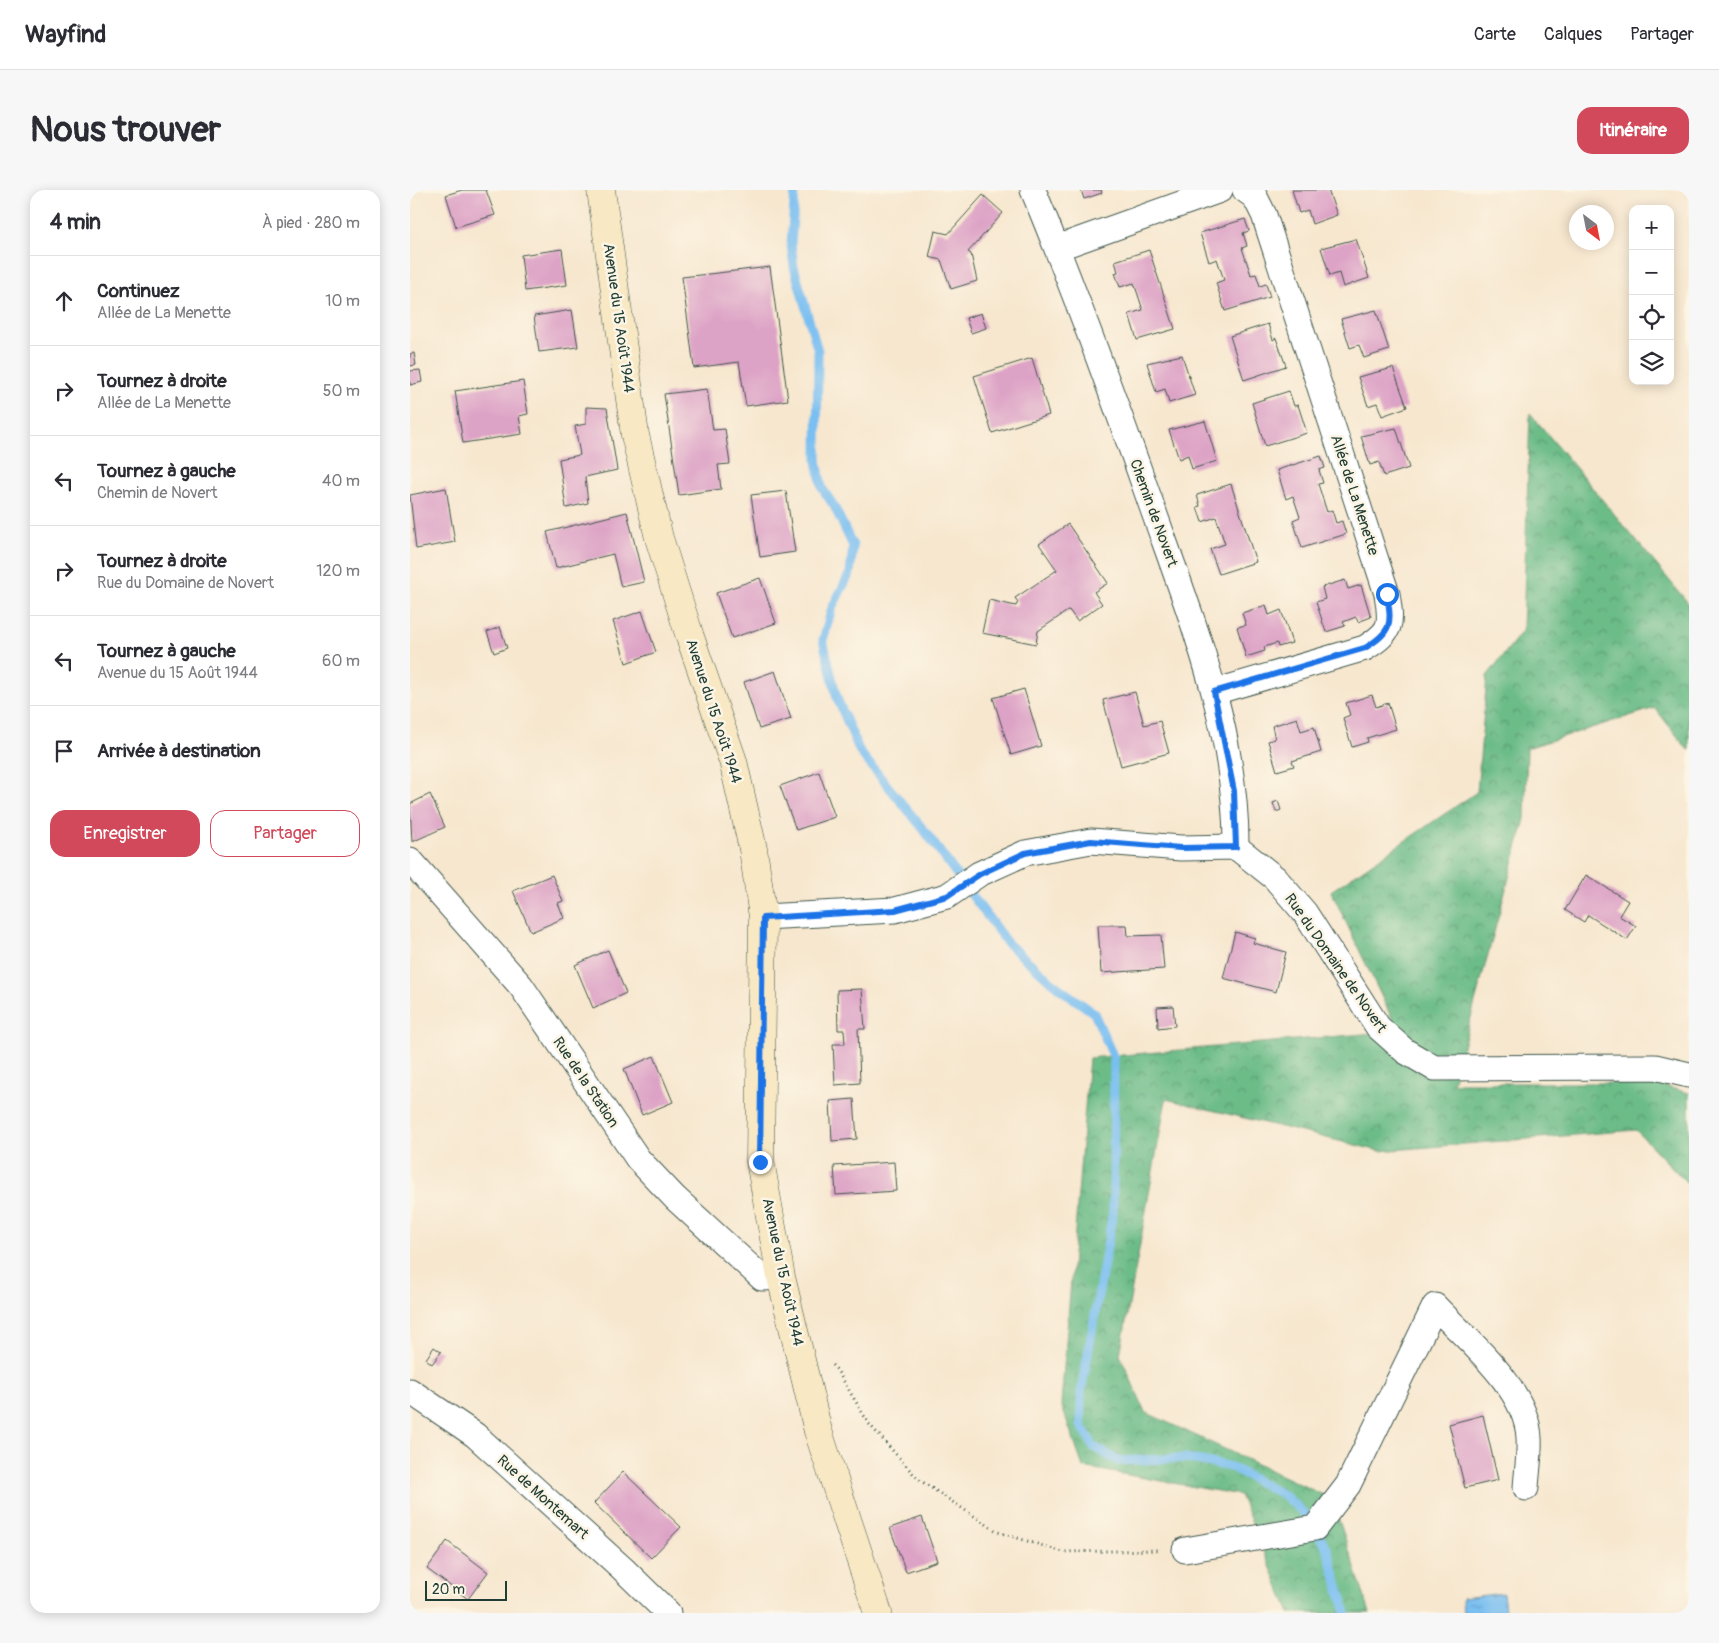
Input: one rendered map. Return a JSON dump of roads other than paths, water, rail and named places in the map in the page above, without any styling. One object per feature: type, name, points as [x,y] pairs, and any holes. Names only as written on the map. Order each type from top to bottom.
[{"type":"main road","name":"Avenue du 15 Août 1944","points":[[601,190],[635,435],[662,547],[690,637],[733,760],[753,849],[763,918],[760,1162],[781,1277],[818,1431],[878,1613]]},
{"type":"street","name":"Chemin de Novert","points":[[1033,190],[1077,297],[1206,659],[1234,791],[1236,847]]},
{"type":"street","points":[[1058,248],[1220,190]]},
{"type":"street","name":"Allée de La Menette","points":[[1214,692],[1365,648],[1383,637],[1391,620],[1387,594],[1264,214],[1255,197],[1245,190]]},
{"type":"street","points":[[763,918],[895,910],[947,896],[980,874],[1025,853],[1091,841],[1181,848],[1236,847]]},
{"type":"street","name":"Rue du Domaine de Novert","points":[[1236,847],[1275,878],[1305,913],[1378,1026],[1405,1051],[1434,1068],[1655,1067],[1689,1075]]},
{"type":"street","name":"Rue de la Station","points":[[410,860],[521,986],[638,1159],[675,1198],[762,1278],[781,1277]]},
{"type":"street","points":[[1184,1550],[1315,1528],[1348,1485],[1435,1306],[1506,1382],[1520,1402],[1529,1436],[1526,1488]]},
{"type":"street","name":"Rue de Montemart","points":[[410,1391],[475,1435],[668,1613]]},
{"type":"water","points":[[1503,1593],[1505,1611],[1463,1613],[1462,1598]]},
{"type":"waterway","points":[[795,190],[791,244],[794,267],[818,351],[817,460],[822,488],[834,506],[853,546],[850,573],[832,608],[823,640],[837,698],[860,752],[924,830],[1007,943],[1059,988],[1094,1013],[1114,1058],[1113,1212],[1081,1393],[1081,1425],[1094,1447],[1118,1461],[1186,1458],[1231,1467],[1285,1496],[1309,1518],[1327,1548],[1346,1613]]}]
